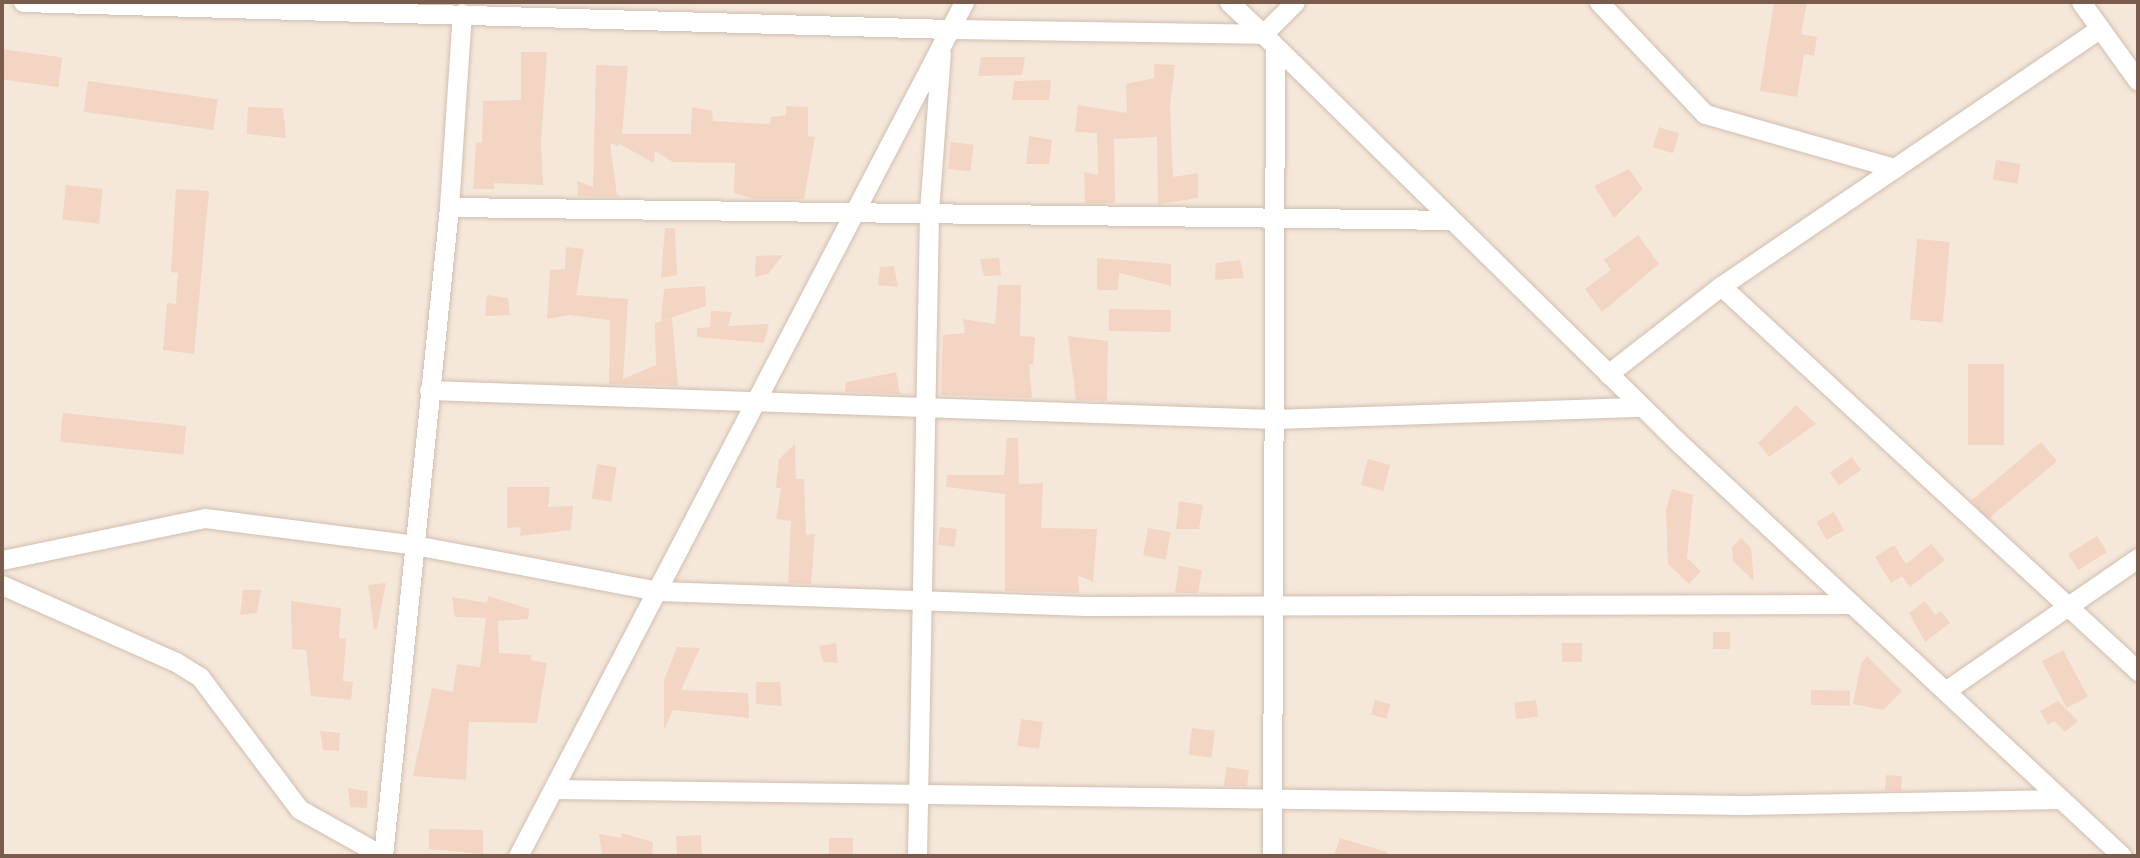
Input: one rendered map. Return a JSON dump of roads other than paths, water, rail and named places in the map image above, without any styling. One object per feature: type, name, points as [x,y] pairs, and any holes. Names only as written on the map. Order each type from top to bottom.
[{"type":"street","points":[[23,2],[322,6],[462,13],[730,10],[946,36],[1269,41]]},
{"type":"street","points":[[518,856],[659,591],[755,401],[964,2]]},
{"type":"street","points":[[1229,2],[1642,407],[2122,856]]},
{"type":"street","points":[[1272,856],[1274,217],[1269,41],[1295,2]]},
{"type":"street","points":[[1599,2],[1705,114],[1894,168]]},
{"type":"street","points":[[2081,2],[2138,81]]},
{"type":"street","points":[[2,584],[176,662],[200,677],[299,809],[383,856],[449,207],[462,13]]},
{"type":"street","points":[[1608,374],[1721,286],[2100,28]]},
{"type":"street","points":[[917,856],[929,211],[946,36]]},
{"type":"street","points":[[449,207],[761,208],[853,213],[929,211],[1451,220]]},
{"type":"street","points":[[1721,286],[2138,671]]},
{"type":"street","points":[[429,390],[755,401],[925,411],[1274,419],[1642,407]]},
{"type":"street","points":[[2,560],[205,518],[415,545],[659,591],[920,602],[1273,607],[1852,604]]},
{"type":"street","points":[[1945,691],[2138,558]]},
{"type":"street","points":[[554,789],[1743,805],[2061,799]]}]
